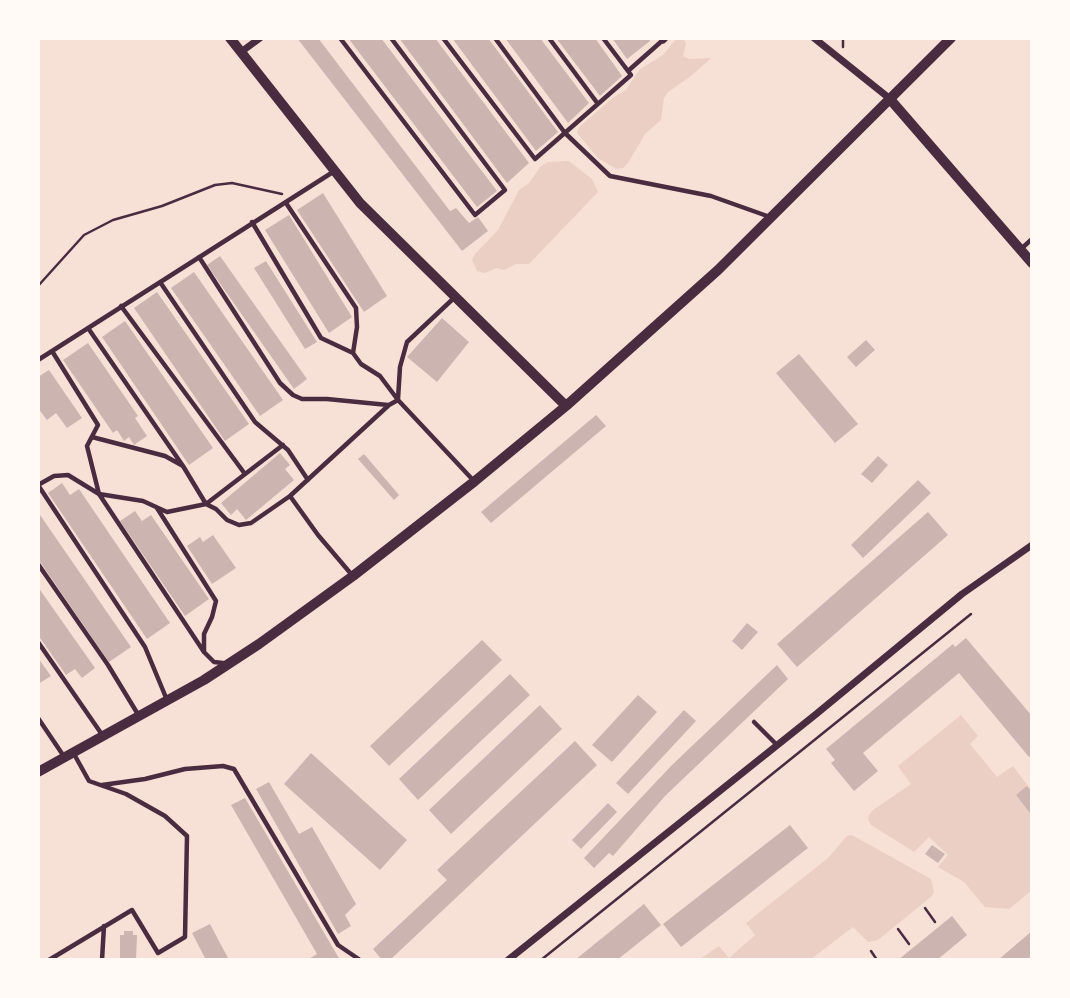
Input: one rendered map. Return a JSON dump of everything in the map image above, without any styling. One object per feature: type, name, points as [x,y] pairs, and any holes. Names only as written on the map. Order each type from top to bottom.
[{"type":"street","points":[[230,38],[334,172],[377,221],[566,406]]},
{"type":"street","points":[[241,52],[260,38]]},
{"type":"street","points":[[814,38],[890,99],[1031,263]]},
{"type":"street","points":[[38,772],[228,664],[353,576],[475,481],[566,406],[718,270],[951,38]]},
{"type":"street","points":[[508,960],[777,746],[962,594],[1031,545]]},
{"type":"street","points":[[1012,559],[1031,551]]},
{"type":"lane","points":[[340,38],[475,215],[505,190],[391,38]]},
{"type":"lane","points":[[443,38],[535,159],[631,75],[603,38]]},
{"type":"lane","points":[[495,38],[565,133],[610,176],[711,196],[771,217]]},
{"type":"lane","points":[[549,38],[598,104]]},
{"type":"lane","points":[[628,71],[663,39]]},
{"type":"lane","points":[[38,359],[334,172]]},
{"type":"lane","points":[[286,203],[356,309],[357,327],[353,352]]},
{"type":"lane","points":[[252,222],[321,338],[353,352],[361,364],[380,376],[398,400],[475,481]]},
{"type":"lane","points":[[1020,250],[1031,239]]},
{"type":"lane","points":[[199,257],[280,383],[293,395],[302,399],[389,405]]},
{"type":"lane","points":[[160,282],[255,422],[283,445],[299,463],[308,480]]},
{"type":"lane","points":[[398,400],[400,367],[407,342],[456,297]]},
{"type":"lane","points":[[121,306],[244,474]]},
{"type":"lane","points":[[88,328],[206,504],[227,520],[239,525],[251,523],[290,496],[389,405],[398,400]]},
{"type":"lane","points":[[52,351],[99,425],[87,446],[99,494],[204,652],[214,662],[228,664]]},
{"type":"lane","points":[[92,437],[165,456],[183,466]]},
{"type":"lane","points":[[167,701],[145,647],[38,485],[54,476],[68,475],[99,494],[143,501],[167,512],[206,504],[283,445]]},
{"type":"lane","points":[[290,496],[318,535],[353,576]]},
{"type":"lane","points":[[156,508],[216,601],[204,634],[204,652]]},
{"type":"lane","points":[[38,564],[108,665],[139,717]]},
{"type":"lane","points":[[38,642],[103,737]]},
{"type":"lane","points":[[39,721],[89,781],[126,794],[165,816],[187,836],[185,937],[158,953]]},
{"type":"lane","points":[[754,722],[777,746]]},
{"type":"lane","points":[[101,785],[195,768],[223,766],[234,769],[338,945],[360,960]]},
{"type":"lane","points":[[49,960],[132,910],[158,953],[157,960]]},
{"type":"lane","points":[[102,960],[104,926]]},
{"type":"path","points":[[38,286],[85,234],[113,220],[162,206],[215,185],[232,183],[279,194],[300,191]]},
{"type":"path","points":[[541,960],[971,614]]},
{"type":"path","points":[[925,908],[935,922]]},
{"type":"path","points":[[898,929],[909,944]]},
{"type":"path","points":[[871,951],[877,960]]},
{"type":"shaded area","points":[[677,38],[684,39],[686,44],[683,56],[689,59],[711,58],[668,92],[664,98],[661,120],[645,134],[628,163],[623,168],[616,169],[598,158],[577,133],[579,127],[626,90],[640,69],[663,55]]},
{"type":"shaded area","points":[[569,161],[592,179],[598,192],[529,264],[516,264],[504,270],[497,268],[484,273],[477,271],[472,260],[475,254],[498,230],[519,190],[529,183],[541,166],[548,162]]},
{"type":"shaded area","points":[[961,715],[978,736],[970,744],[997,777],[1013,766],[1031,790],[1031,891],[1009,909],[985,907],[964,882],[938,867],[948,855],[929,837],[914,852],[871,825],[868,819],[873,810],[911,784],[898,766]]},
{"type":"shaded area","points":[[852,835],[931,879],[934,891],[932,896],[878,940],[868,942],[853,927],[811,959],[700,959],[719,946],[729,958],[755,935],[746,923],[828,858],[847,836]]},
{"type":"building","points":[[297,38],[318,38],[450,211],[456,208],[469,223],[478,217],[488,231],[462,251]]},
{"type":"building","points":[[348,38],[381,38],[497,191],[477,207]]},
{"type":"building","points":[[399,38],[435,38],[529,163],[507,183]]},
{"type":"building","points":[[452,38],[488,38],[558,132],[536,151]]},
{"type":"building","points":[[505,38],[540,38],[589,103],[568,123]]},
{"type":"building","points":[[556,38],[595,38],[622,76],[600,96]]},
{"type":"building","points":[[612,38],[649,38],[650,41],[627,59]]},
{"type":"building","points":[[323,193],[387,296],[364,312],[297,210]]},
{"type":"building","points":[[289,215],[352,317],[329,333],[265,230]]},
{"type":"building","points":[[220,256],[307,379],[294,389],[207,265]]},
{"type":"building","points":[[266,261],[317,342],[305,349],[254,268]]},
{"type":"building","points":[[194,272],[283,400],[260,416],[171,288]]},
{"type":"building","points":[[157,292],[249,424],[225,441],[134,308]]},
{"type":"building","points":[[442,318],[469,342],[437,382],[407,357]]},
{"type":"building","points":[[125,321],[213,448],[189,465],[102,337]]},
{"type":"building","points":[[866,340],[875,350],[856,367],[847,357]]},
{"type":"building","points":[[88,343],[138,416],[135,418],[147,436],[134,445],[129,437],[124,441],[117,430],[113,433],[63,360]]},
{"type":"building","points":[[799,354],[858,424],[835,443],[776,373]]},
{"type":"building","points":[[49,370],[82,418],[67,428],[56,413],[47,420],[38,408],[38,377]]},
{"type":"building","points":[[596,415],[606,426],[491,523],[481,512]]},
{"type":"building","points":[[280,453],[290,465],[285,469],[294,480],[246,520],[237,509],[231,515],[221,503]]},
{"type":"building","points":[[364,454],[399,495],[394,500],[358,459]]},
{"type":"building","points":[[878,456],[888,465],[872,483],[861,474]]},
{"type":"building","points":[[918,480],[931,493],[863,558],[851,545]]},
{"type":"building","points":[[62,483],[70,495],[79,489],[170,623],[147,639],[48,493]]},
{"type":"building","points":[[135,511],[142,521],[151,515],[209,599],[185,616],[120,521]]},
{"type":"building","points":[[38,512],[131,647],[109,662],[38,559]]},
{"type":"building","points":[[928,512],[948,535],[797,667],[777,644]]},
{"type":"building","points":[[213,535],[236,568],[212,584],[187,546],[200,537],[203,542]]},
{"type":"building","points":[[38,587],[95,668],[82,678],[75,669],[66,675],[38,635]]},
{"type":"building","points":[[747,623],[758,632],[742,650],[732,641]]},
{"type":"building","points":[[966,638],[1032,716],[1032,755],[1029,757],[959,673],[863,753],[878,771],[854,791],[831,763],[835,760],[826,749],[953,644],[955,647]]},
{"type":"building","points":[[482,640],[502,660],[389,766],[370,746]]},
{"type":"building","points":[[38,658],[51,676],[38,684]]},
{"type":"building","points":[[777,665],[788,679],[665,796],[613,856],[609,853],[594,868],[584,858],[672,765]]},
{"type":"building","points":[[510,674],[530,695],[418,800],[399,779]]},
{"type":"building","points":[[638,695],[657,712],[612,762],[592,745]]},
{"type":"building","points":[[540,705],[562,729],[451,834],[429,810]]},
{"type":"building","points":[[684,710],[696,721],[628,794],[616,783]]},
{"type":"building","points":[[575,741],[597,765],[390,960],[382,960],[373,949],[447,880],[437,870]]},
{"type":"building","points":[[311,753],[407,840],[380,870],[284,784]]},
{"type":"building","points":[[269,782],[299,834],[312,827],[356,904],[345,915],[351,926],[338,934],[256,789]]},
{"type":"building","points":[[1027,786],[1032,792],[1030,813],[1016,795]]},
{"type":"building","points":[[245,798],[340,960],[307,960],[317,954],[231,805]]},
{"type":"building","points":[[608,803],[617,812],[581,849],[572,840]]},
{"type":"building","points":[[790,825],[808,848],[681,947],[663,924]]},
{"type":"building","points":[[932,845],[945,854],[938,863],[925,854]]},
{"type":"building","points":[[644,904],[661,925],[617,960],[575,960]]},
{"type":"building","points":[[952,916],[967,935],[937,960],[898,960]]},
{"type":"building","points":[[210,924],[229,960],[206,960],[192,933]]},
{"type":"building","points":[[124,931],[133,931],[133,935],[137,935],[136,960],[120,960],[120,935],[124,935]]},
{"type":"building","points":[[1032,931],[1032,960],[998,960]]}]
